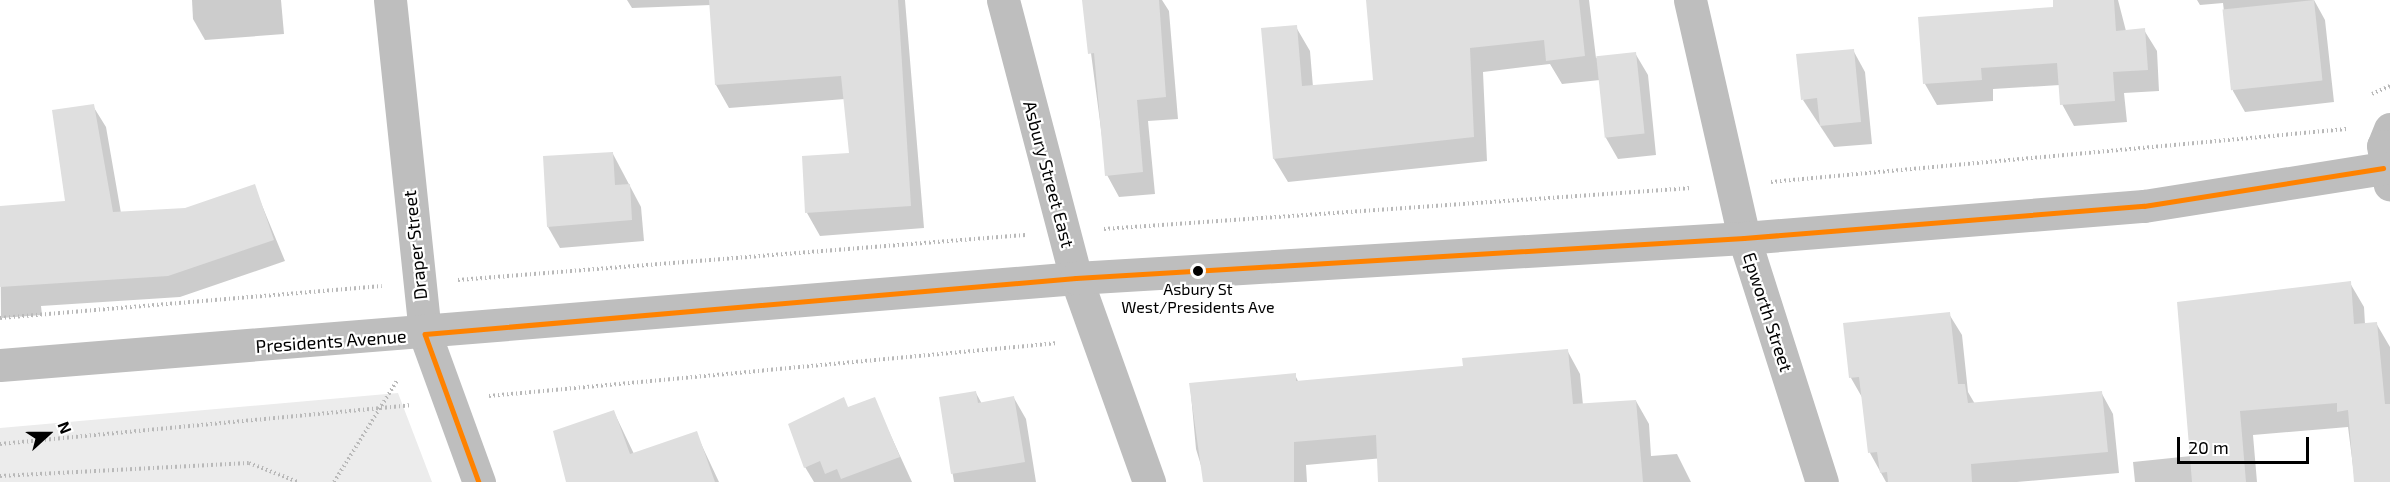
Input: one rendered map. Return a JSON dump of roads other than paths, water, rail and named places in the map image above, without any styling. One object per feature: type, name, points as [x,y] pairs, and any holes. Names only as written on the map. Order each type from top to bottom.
[{"type":"street","name":"Draper Street","points":[[390,0],[425,334],[478,482]]},
{"type":"street","name":"Asbury Street East","points":[[1003,0],[1076,278],[1149,482]]},
{"type":"street","name":"Epworth Street","points":[[1690,0],[1744,238],[1822,482]]},
{"type":"street","points":[[2375,128],[2383,146],[2387,176]]},
{"type":"street","name":"Presidents Avenue","points":[[0,365],[425,334],[1076,278],[1744,238],[2144,206],[2387,176]]},
{"type":"place","name":"Asbury St West/Presidents Ave","points":[[1198,271]]}]
